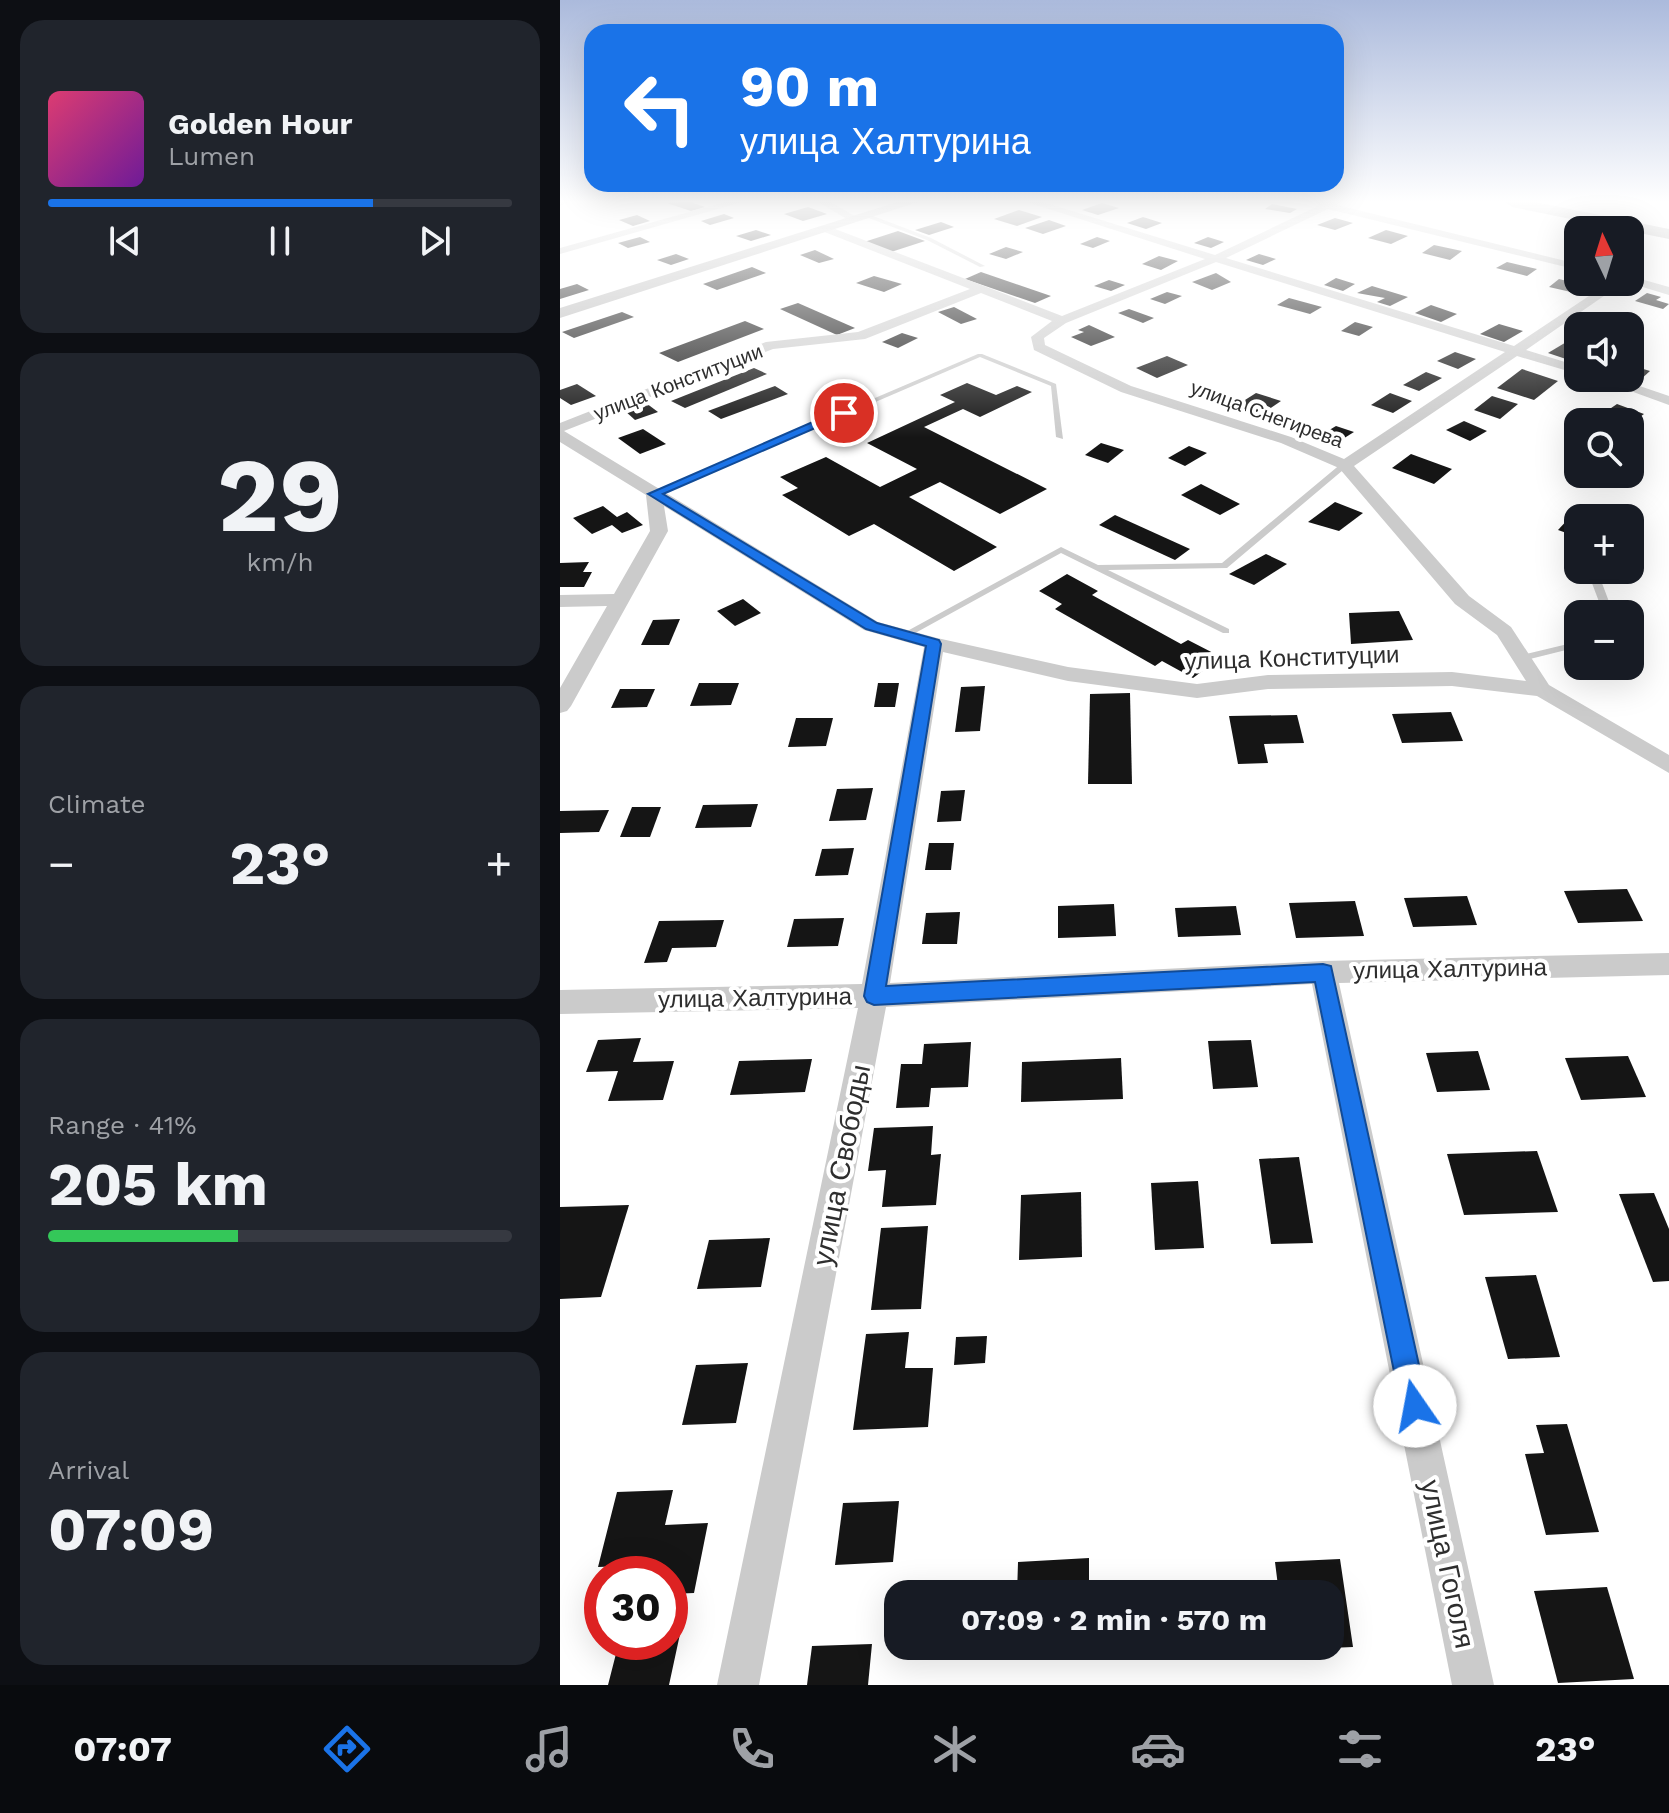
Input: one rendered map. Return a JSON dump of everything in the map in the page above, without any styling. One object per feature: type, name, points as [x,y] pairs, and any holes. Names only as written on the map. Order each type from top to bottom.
[{"type":"main road","points":[[560,313],[662,281]]},
{"type":"street","points":[[959,281],[1062,320],[1160,281]]},
{"type":"street","points":[[1292,281],[1564,365]]},
{"type":"street","points":[[1644,284],[1669,291]]},
{"type":"street","name":"улица Конституции","points":[[560,428],[771,345],[860,336],[980,289]]},
{"type":"street","points":[[1345,465],[1597,296]]},
{"type":"street","name":"улица Снегирева","points":[[1062,320],[1037,337],[1039,347],[1126,389],[1286,440],[1345,465],[1462,600],[1504,631],[1542,690]]},
{"type":"street","points":[[1643,392],[1669,401]]},
{"type":"street","name":"улица Конституции","points":[[560,435],[871,626],[920,640],[1068,674],[1197,691],[1268,682],[1452,679],[1542,690]]},
{"type":"street","points":[[560,706],[659,531],[654,494]]},
{"type":"street","points":[[560,601],[620,600]]},
{"type":"street","name":"улица Свободы","points":[[738,1685],[874,996],[920,640]]},
{"type":"street","points":[[1542,690],[1669,765]]},
{"type":"street","name":"улица Халтурина","points":[[560,1002],[874,996],[1323,972],[1669,964]]},
{"type":"street","name":"улица Гоголя","points":[[1323,972],[1473,1685]]},
{"type":"lane","points":[[654,494],[980,355],[1054,385],[1060,437]]},
{"type":"lane","points":[[1096,567],[1224,566],[1345,465]]},
{"type":"lane","name":"улица Конституции","points":[[920,640],[1061,550],[1226,631]]},
{"type":"lane","points":[[1522,658],[1564,648]]},
{"type":"building","points":[[713,281],[744,281],[717,290],[703,284]]},
{"type":"building","points":[[890,281],[902,284],[884,292],[856,283]]},
{"type":"building","points":[[970,281],[1006,281],[1051,296],[1035,303]]},
{"type":"building","points":[[1107,281],[1125,285],[1111,291],[1094,286]]},
{"type":"building","points":[[1229,281],[1231,282],[1212,290],[1192,282]]},
{"type":"building","points":[[1331,281],[1355,284],[1343,291],[1324,285]]},
{"type":"building","points":[[1557,281],[1564,281],[1564,290],[1549,287]]},
{"type":"building","points":[[577,284],[589,290],[560,299],[560,289]]},
{"type":"building","points":[[1372,286],[1408,297],[1390,306],[1377,302],[1385,298],[1357,293]]},
{"type":"building","points":[[1167,292],[1182,296],[1165,304],[1150,299]]},
{"type":"building","points":[[1644,295],[1661,297],[1656,300],[1669,304],[1663,309],[1635,301]]},
{"type":"building","points":[[1289,298],[1322,307],[1310,314],[1277,305]]},
{"type":"building","points":[[798,303],[855,328],[837,335],[780,309]]},
{"type":"building","points":[[1431,305],[1457,314],[1441,322],[1415,313]]},
{"type":"building","points":[[954,307],[977,319],[961,324],[938,312]]},
{"type":"building","points":[[1129,309],[1154,318],[1143,323],[1118,313]]},
{"type":"building","points":[[622,312],[634,317],[574,338],[562,332]]},
{"type":"building","points":[[745,321],[764,329],[678,362],[659,353]]},
{"type":"building","points":[[1355,322],[1373,327],[1359,336],[1341,331]]},
{"type":"building","points":[[1499,324],[1523,331],[1504,342],[1480,334]]},
{"type":"building","points":[[1089,325],[1115,337],[1091,346],[1071,337],[1084,332],[1078,330]]},
{"type":"building","points":[[902,333],[918,338],[898,348],[882,342]]},
{"type":"building","points":[[1564,343],[1564,358],[1548,353]]},
{"type":"building","points":[[1455,352],[1476,359],[1458,369],[1437,361]]},
{"type":"building","points":[[1167,356],[1188,365],[1157,378],[1136,368]]},
{"type":"building","points":[[754,368],[767,374],[685,408],[671,401]]},
{"type":"building","points":[[1522,369],[1558,381],[1534,400],[1497,388]]},
{"type":"building","points":[[1426,372],[1442,378],[1419,391],[1403,385]]},
{"type":"building","points":[[967,383],[996,395],[1017,386],[1032,392],[980,417],[963,409],[924,427],[1047,489],[1000,514],[940,482],[909,497],[997,547],[954,571],[874,524],[849,536],[782,495],[798,488],[780,477],[826,457],[880,487],[917,469],[867,443],[955,402],[940,395]]},
{"type":"building","points":[[577,384],[596,396],[571,405],[560,398],[560,390]]},
{"type":"building","points":[[775,386],[788,394],[721,419],[708,411]]},
{"type":"building","points":[[1256,393],[1281,401],[1259,416],[1234,407]]},
{"type":"building","points":[[1390,393],[1412,401],[1393,413],[1371,405]]},
{"type":"building","points":[[1492,396],[1518,404],[1500,419],[1474,410]]},
{"type":"building","points":[[646,403],[658,412],[635,420],[624,410]]},
{"type":"building","points":[[1464,421],[1487,431],[1470,441],[1446,430]]},
{"type":"building","points":[[1336,426],[1354,432],[1333,445],[1316,438]]},
{"type":"building","points":[[643,429],[666,444],[640,454],[618,438]]},
{"type":"building","points":[[1101,443],[1124,450],[1108,463],[1085,455]]},
{"type":"building","points":[[1189,446],[1207,453],[1185,466],[1168,458]]},
{"type":"building","points":[[1411,454],[1452,469],[1434,484],[1392,468]]},
{"type":"building","points":[[1201,484],[1240,504],[1220,515],[1181,495]]},
{"type":"building","points":[[1335,502],[1363,513],[1339,531],[1308,522]]},
{"type":"building","points":[[603,506],[617,517],[627,512],[643,525],[622,533],[612,525],[592,534],[573,518]]},
{"type":"building","points":[[1115,515],[1190,549],[1175,560],[1099,525]]},
{"type":"building","points":[[1266,554],[1287,564],[1254,585],[1229,574]]},
{"type":"building","points":[[589,562],[583,572],[592,572],[584,587],[560,587],[560,563]]},
{"type":"building","points":[[1067,574],[1098,591],[1092,595],[1181,644],[1188,640],[1221,657],[1193,678],[1162,661],[1155,666],[1055,609],[1062,604],[1039,591]]},
{"type":"building","points":[[743,599],[761,613],[735,626],[717,611]]},
{"type":"building","points":[[1399,611],[1413,640],[1351,644],[1349,613]]},
{"type":"building","points":[[680,619],[669,645],[641,645],[653,620]]},
{"type":"building","points":[[699,683],[739,683],[731,705],[690,706]]},
{"type":"building","points":[[878,683],[899,683],[895,707],[874,707]]},
{"type":"building","points":[[985,686],[980,731],[955,732],[961,687]]},
{"type":"building","points":[[620,689],[655,689],[647,707],[611,708]]},
{"type":"building","points":[[1130,693],[1132,784],[1088,784],[1090,694]]},
{"type":"building","points":[[1451,712],[1463,741],[1402,743],[1392,714]]},
{"type":"building","points":[[1297,715],[1304,743],[1264,744],[1268,763],[1238,764],[1229,716]]},
{"type":"building","points":[[796,718],[833,718],[826,746],[788,747]]},
{"type":"building","points":[[873,788],[866,820],[829,821],[837,789]]},
{"type":"building","points":[[965,790],[961,821],[937,822],[941,791]]},
{"type":"building","points":[[758,804],[751,827],[695,828],[703,805]]},
{"type":"building","points":[[632,807],[661,807],[650,837],[620,837]]},
{"type":"building","points":[[609,810],[599,832],[560,833],[560,811]]},
{"type":"building","points":[[929,843],[954,843],[951,870],[925,870]]},
{"type":"building","points":[[854,848],[848,875],[815,876],[822,849]]},
{"type":"building","points":[[1627,889],[1643,921],[1578,923],[1564,891]]},
{"type":"building","points":[[1467,896],[1477,925],[1413,927],[1404,898]]},
{"type":"building","points":[[1355,901],[1364,936],[1296,938],[1289,903]]},
{"type":"building","points":[[1114,904],[1116,936],[1058,938],[1058,906]]},
{"type":"building","points":[[1236,906],[1241,935],[1178,937],[1175,908]]},
{"type":"building","points":[[960,912],[957,944],[922,944],[926,913]]},
{"type":"building","points":[[844,918],[838,946],[787,947],[794,919]]},
{"type":"building","points":[[724,920],[716,947],[672,948],[667,962],[644,963],[659,921]]},
{"type":"building","points":[[641,1038],[633,1062],[674,1061],[663,1100],[608,1101],[618,1071],[586,1072],[598,1040]]},
{"type":"building","points":[[1251,1040],[1258,1087],[1213,1089],[1208,1041]]},
{"type":"building","points":[[971,1042],[968,1087],[931,1088],[929,1107],[896,1108],[901,1064],[922,1064],[924,1044]]},
{"type":"building","points":[[1478,1051],[1490,1090],[1437,1092],[1426,1053]]},
{"type":"building","points":[[1628,1056],[1646,1097],[1581,1100],[1565,1058]]},
{"type":"building","points":[[1121,1058],[1123,1099],[1021,1102],[1022,1062]]},
{"type":"building","points":[[812,1059],[805,1092],[730,1095],[739,1061]]},
{"type":"building","points":[[933,1126],[931,1155],[941,1154],[936,1205],[882,1207],[886,1170],[868,1171],[874,1128]]},
{"type":"building","points":[[1537,1151],[1558,1212],[1464,1215],[1447,1154]]},
{"type":"building","points":[[1299,1157],[1313,1243],[1271,1244],[1259,1159]]},
{"type":"building","points":[[1198,1181],[1204,1248],[1155,1250],[1151,1183]]},
{"type":"building","points":[[1081,1192],[1082,1257],[1019,1260],[1021,1195]]},
{"type":"building","points":[[1654,1193],[1669,1229],[1669,1281],[1653,1282],[1619,1194]]},
{"type":"building","points":[[629,1205],[601,1297],[560,1299],[560,1207]]},
{"type":"building","points":[[928,1226],[921,1309],[871,1310],[881,1228]]},
{"type":"building","points":[[770,1238],[761,1287],[697,1289],[709,1240]]},
{"type":"building","points":[[1536,1275],[1560,1357],[1508,1359],[1485,1277]]},
{"type":"building","points":[[909,1332],[905,1368],[933,1368],[928,1427],[853,1430],[866,1334]]},
{"type":"building","points":[[987,1336],[985,1363],[954,1365],[956,1337]]},
{"type":"building","points":[[748,1363],[736,1423],[682,1425],[696,1365]]},
{"type":"building","points":[[1567,1424],[1599,1532],[1546,1535],[1525,1454],[1544,1453],[1536,1425]]},
{"type":"building","points":[[673,1490],[665,1525],[708,1523],[694,1593],[688,1593],[688,1556],[601,1556],[617,1492]]},
{"type":"building","points":[[899,1501],[893,1562],[835,1565],[843,1503]]},
{"type":"building","points":[[1089,1558],[1089,1580],[1017,1580],[1018,1562]]},
{"type":"building","points":[[1340,1559],[1343,1580],[1277,1580],[1275,1562]]},
{"type":"building","points":[[1344,1586],[1353,1647],[1344,1647]]},
{"type":"building","points":[[1607,1587],[1634,1679],[1558,1683],[1534,1591]]},
{"type":"building","points":[[872,1644],[868,1685],[807,1685],[812,1646]]},
{"type":"building","points":[[614,1660],[674,1660],[669,1685],[608,1685]]},
{"type":"route","points":[[844,413],[654,494],[871,626],[934,644],[874,996],[1323,972],[1415,1406]]}]
